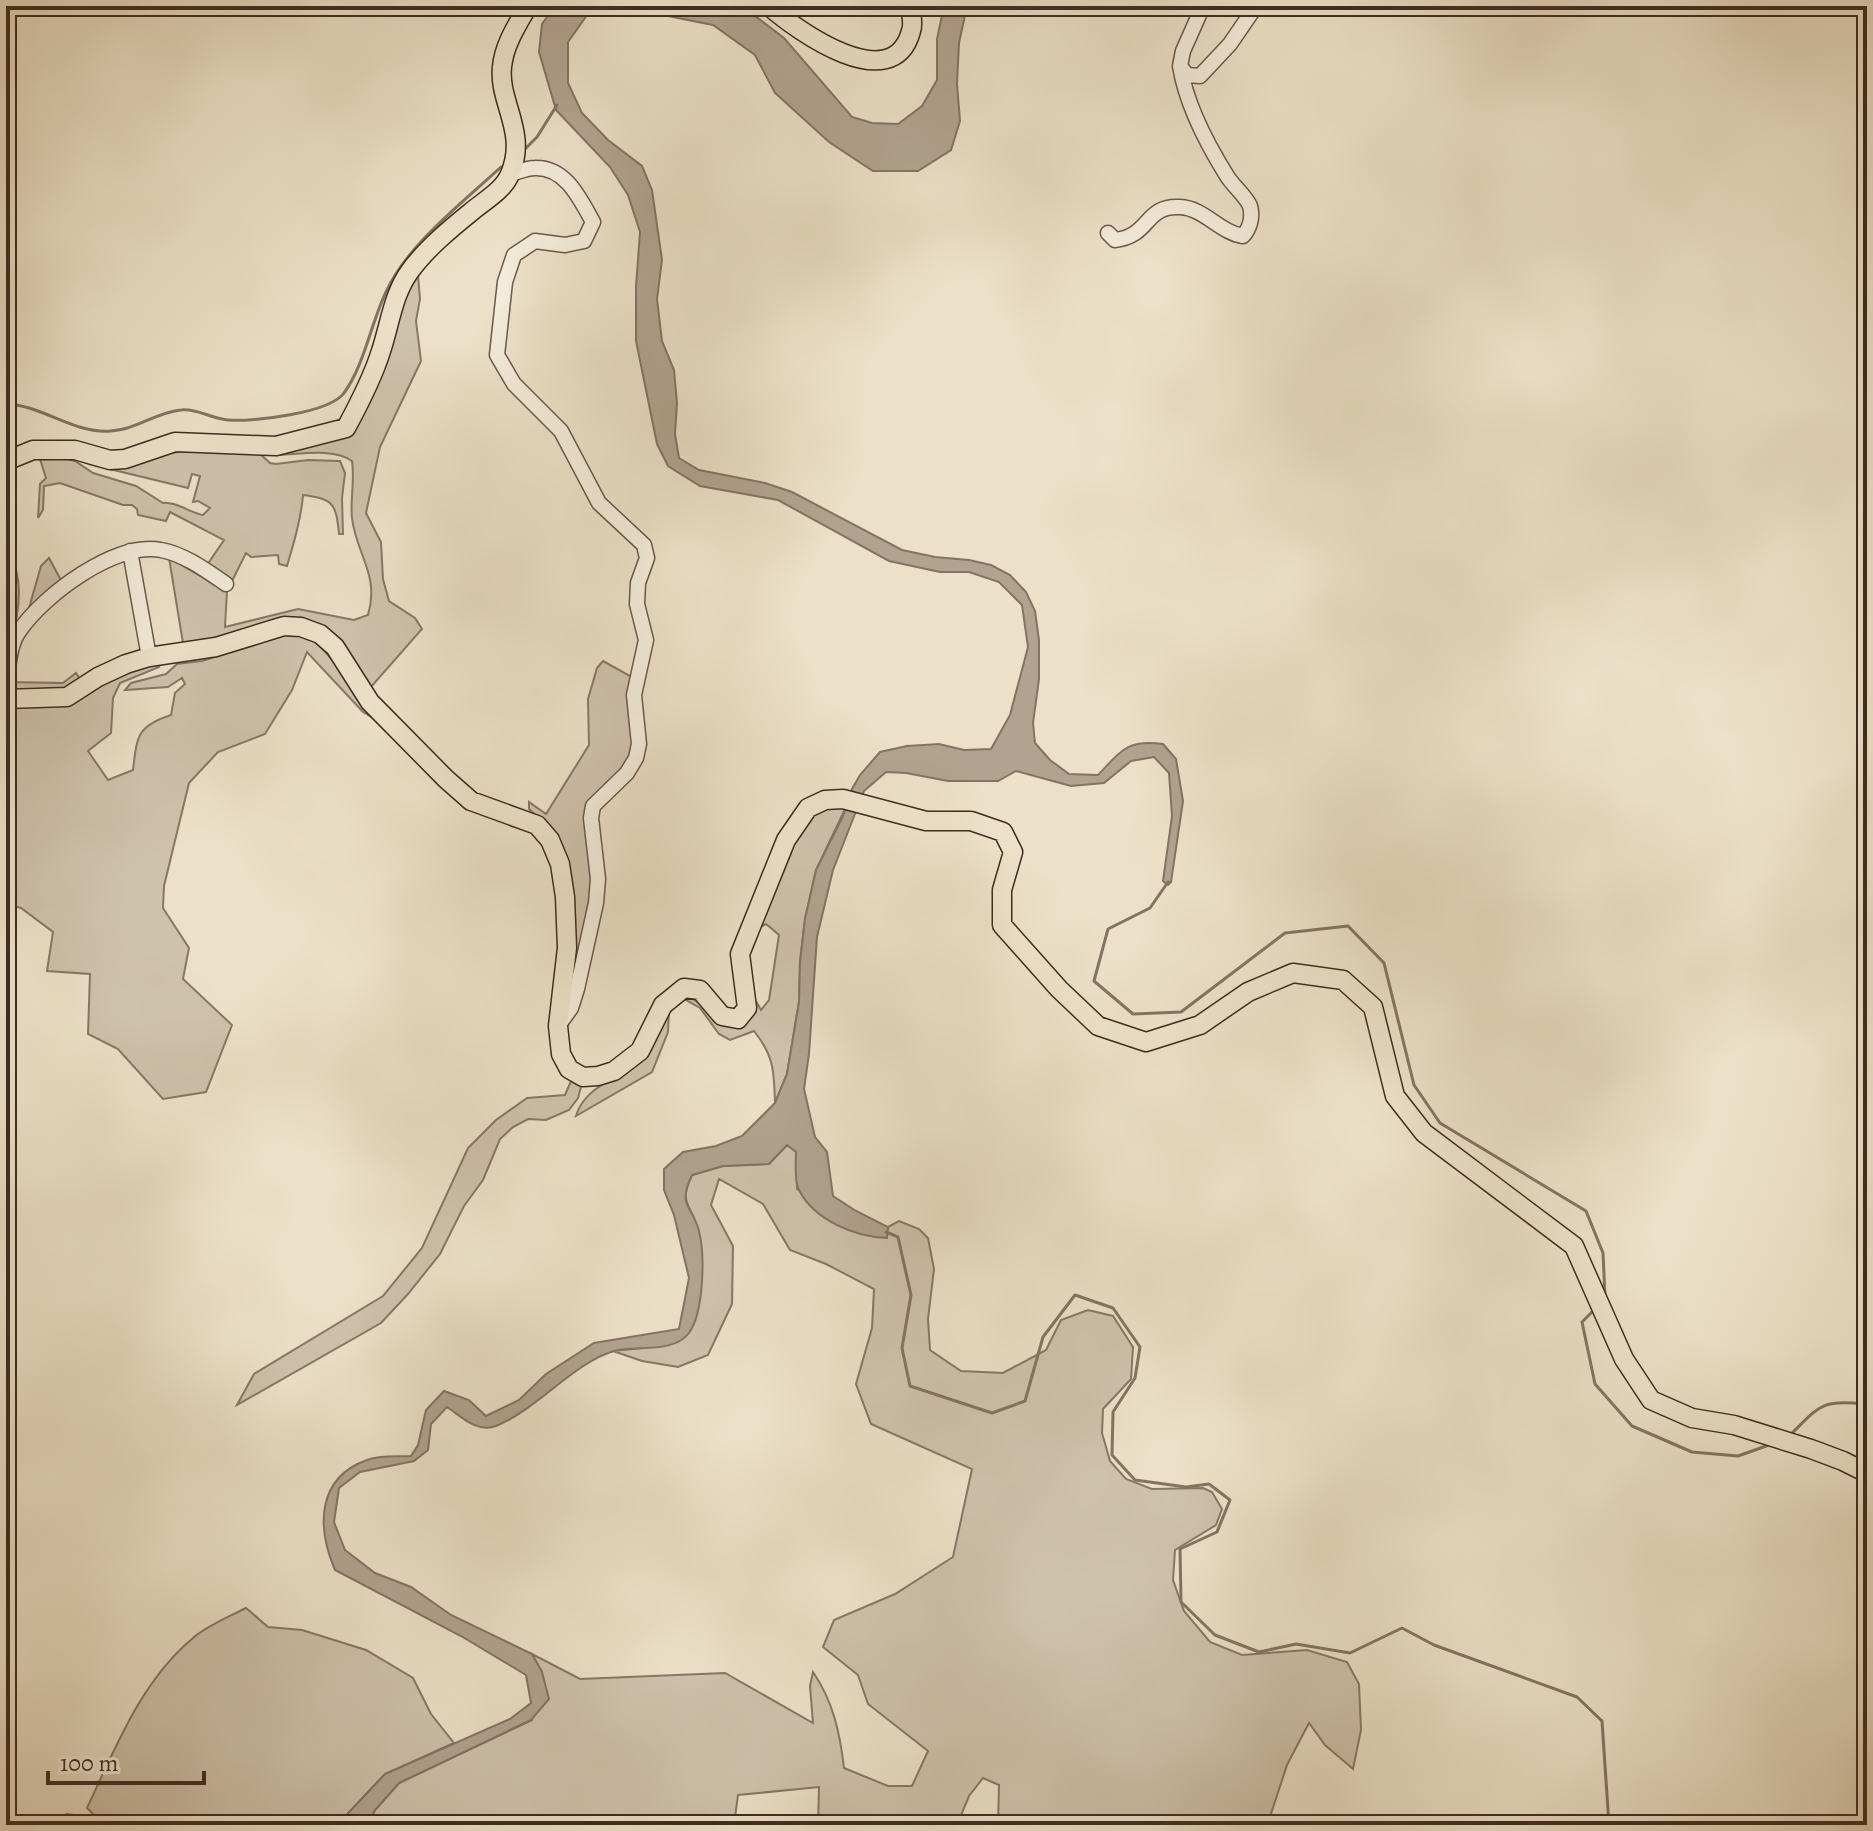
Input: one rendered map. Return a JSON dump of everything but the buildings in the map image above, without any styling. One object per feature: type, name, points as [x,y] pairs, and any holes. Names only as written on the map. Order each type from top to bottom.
[{"type":"main road","points":[[6,461],[33,450],[75,450],[110,460],[125,459],[175,442],[276,446],[346,428],[381,352],[396,297],[409,272],[469,213],[501,188],[510,174],[516,140],[514,121],[502,81],[502,66],[508,43],[528,6]]},
{"type":"main road","points":[[769,6],[791,14],[806,36],[832,50],[879,61],[901,51],[907,41],[913,28],[910,6]]},
{"type":"main road","points":[[6,699],[67,697],[126,664],[149,657],[216,647],[284,626],[301,627],[320,634],[335,647],[370,702],[446,779],[471,801],[537,825],[550,840],[560,864],[565,897],[567,948],[558,1026],[561,1054],[569,1069],[583,1077],[614,1071],[640,1051],[663,1005],[684,988],[700,990],[722,1016],[738,1019],[747,1008],[740,954],[786,840],[808,808],[825,800],[843,799],[926,821],[971,821],[1003,832],[1013,852],[1002,890],[1002,925],[1059,989],[1098,1026],[1146,1042],[1200,1025],[1248,992],[1293,973],[1343,980],[1373,1007],[1395,1096],[1424,1133],[1574,1246],[1624,1359],[1651,1400],[1692,1418],[1734,1425],[1811,1449],[1867,1473]]},
{"type":"street","points":[[1108,233],[1115,240],[1131,238],[1159,210],[1178,207],[1193,209],[1230,234],[1243,236],[1249,228],[1250,205],[1225,173],[1184,88],[1180,66],[1183,51],[1203,6]]},
{"type":"street","points":[[1180,66],[1187,75],[1200,76],[1230,44],[1256,6]]},
{"type":"street","points":[[510,174],[536,168],[560,175],[576,191],[593,222],[584,241],[565,245],[535,241],[514,255],[505,282],[497,355],[514,384],[561,431],[599,503],[644,545],[647,558],[638,583],[637,604],[646,640],[634,695],[639,744],[636,758],[627,773],[593,806],[591,818],[598,879],[596,903],[577,989],[571,1008],[558,1026]]},
{"type":"street","points":[[7,677],[13,643],[19,630],[43,604],[113,556],[151,549],[174,553],[226,584]]},
{"type":"street","points":[[130,551],[149,657]]},
{"type":"shaded area","points":[[555,6],[742,6],[784,38],[852,117],[872,123],[898,124],[922,106],[937,80],[937,39],[944,6],[967,6],[959,43],[957,84],[960,121],[951,150],[918,171],[873,171],[829,142],[775,93],[755,55],[713,25],[628,8],[590,11],[568,42],[568,83],[582,113],[608,140],[642,166],[652,190],[662,260],[657,299],[662,341],[674,370],[677,403],[675,434],[679,458],[699,470],[765,483],[792,492],[902,550],[991,565],[1010,575],[1026,592],[1035,611],[1039,679],[1033,723],[1035,743],[1050,760],[1069,774],[1098,775],[1133,745],[1163,744],[1176,759],[1183,801],[1171,882],[1168,885],[1163,881],[1172,816],[1169,773],[1154,757],[1131,761],[1104,783],[1071,786],[1016,771],[998,781],[948,781],[886,772],[864,791],[833,870],[817,937],[804,1089],[815,1137],[827,1152],[833,1196],[888,1227],[887,1238],[849,1230],[815,1210],[797,1186],[796,1152],[787,1145],[769,1164],[723,1166],[692,1175],[686,1200],[699,1231],[702,1283],[694,1324],[682,1340],[664,1346],[623,1349],[599,1357],[511,1419],[489,1428],[476,1426],[447,1407],[431,1424],[428,1450],[414,1461],[360,1472],[339,1488],[334,1522],[345,1550],[375,1573],[411,1587],[451,1615],[532,1654],[542,1672],[549,1699],[531,1720],[399,1783],[375,1810],[367,1825],[337,1825],[385,1774],[510,1719],[531,1703],[526,1675],[461,1636],[335,1570],[325,1538],[325,1506],[330,1492],[350,1468],[367,1460],[411,1456],[418,1445],[426,1410],[444,1391],[469,1400],[486,1416],[519,1400],[546,1374],[594,1343],[679,1329],[689,1278],[674,1215],[664,1190],[664,1169],[683,1152],[716,1146],[742,1136],[775,1103],[787,1074],[799,1002],[805,919],[816,870],[843,816],[852,789],[880,752],[939,744],[964,750],[991,749],[1010,715],[1028,647],[1022,605],[999,582],[969,572],[940,572],[889,561],[778,500],[700,486],[668,466],[657,444],[636,341],[640,232],[628,195],[610,167],[556,110],[539,52],[542,24]]},
{"type":"shaded area","points":[[418,275],[420,299],[416,321],[421,361],[380,447],[366,513],[381,542],[383,579],[389,601],[415,618],[422,629],[371,687],[317,624],[183,643],[169,558],[227,591],[225,627],[298,609],[354,620],[368,615],[371,588],[352,518],[352,461],[336,454],[280,455],[276,450],[344,434],[400,303]]},
{"type":"shaded area","points":[[194,451],[260,454],[276,464],[308,460],[340,461],[345,473],[343,534],[339,534],[332,505],[303,495],[287,566],[279,564],[278,555],[251,557],[246,553],[232,581],[207,565],[224,540],[170,512],[166,521],[138,515],[132,505],[123,505],[60,483],[44,486],[43,510],[38,518],[40,484],[46,478],[39,456],[50,455],[75,461],[93,473],[136,486],[163,503],[203,515],[210,508],[198,501],[193,502],[200,476],[192,474],[188,488],[79,459]]},
{"type":"shaded area","points":[[6,536],[16,568],[19,600],[6,663]]},
{"type":"shaded area","points":[[49,558],[62,582],[31,609],[41,566]]},
{"type":"shaded area","points":[[284,635],[306,636],[315,642],[383,724],[363,712],[307,652],[292,690],[265,734],[218,752],[189,783],[164,886],[163,908],[189,948],[183,979],[232,1025],[206,1092],[163,1099],[118,1049],[88,1034],[90,974],[47,971],[53,932],[21,908],[6,904],[6,705],[119,674],[137,666],[160,664],[120,683],[113,698],[111,733],[88,751],[108,780],[133,770],[141,734],[151,723],[171,715],[175,693],[185,684],[182,678],[168,687],[125,690],[131,683],[166,674],[177,664],[202,661]]},
{"type":"shaded area","points":[[603,661],[632,677],[633,756],[617,777],[597,794],[594,878],[570,999],[571,942],[543,822],[529,809],[529,802],[546,814],[589,745],[588,699],[597,668]]},
{"type":"shaded area","points":[[76,673],[82,682],[67,692],[6,694],[6,682],[63,683]]},
{"type":"shaded area","points":[[822,807],[846,807],[816,870],[805,919],[799,1002],[787,1074],[775,1103],[772,1064],[754,1031],[730,1040],[719,1034],[700,1008],[684,999],[669,1010],[668,1032],[652,1072],[576,1116],[587,1097],[639,1057],[667,1009],[682,995],[701,1004],[727,1026],[739,1022],[746,1014],[749,989],[761,1010],[769,1000],[779,935],[766,924],[755,930],[766,899],[781,862],[800,829]]},
{"type":"shaded area","points":[[571,1081],[581,1087],[578,1098],[569,1110],[546,1120],[528,1119],[500,1139],[483,1180],[464,1206],[440,1254],[381,1323],[237,1405],[254,1374],[383,1296],[422,1248],[468,1148],[496,1120],[527,1098],[565,1095]]},
{"type":"shaded area","points":[[787,1145],[796,1151],[797,1189],[886,1237],[888,1227],[899,1221],[919,1229],[928,1238],[934,1269],[928,1319],[930,1350],[961,1371],[1003,1373],[1046,1350],[1061,1320],[1088,1310],[1113,1316],[1133,1347],[1131,1379],[1103,1409],[1102,1433],[1110,1461],[1126,1479],[1152,1489],[1203,1488],[1212,1492],[1222,1509],[1216,1525],[1175,1550],[1173,1580],[1184,1611],[1210,1642],[1242,1655],[1307,1650],[1347,1662],[1359,1684],[1361,1730],[1353,1769],[1325,1745],[1309,1723],[1287,1765],[1268,1823],[998,1825],[999,1785],[983,1778],[969,1796],[957,1825],[818,1825],[819,1787],[738,1795],[734,1825],[367,1825],[375,1810],[399,1783],[532,1720],[542,1672],[532,1654],[580,1679],[725,1673],[813,1723],[810,1686],[813,1672],[826,1694],[834,1718],[844,1768],[888,1786],[912,1786],[928,1751],[868,1704],[858,1675],[823,1647],[834,1620],[895,1594],[953,1557],[972,1469],[871,1424],[856,1384],[872,1328],[874,1289],[826,1264],[790,1250],[763,1204],[719,1179],[711,1205],[733,1246],[732,1304],[708,1355],[678,1367],[642,1361],[613,1351],[643,1348],[689,1332],[698,1246],[697,1227],[686,1197],[692,1175],[723,1166],[769,1164]]},
{"type":"shaded area","points":[[246,1608],[268,1627],[302,1630],[366,1650],[413,1678],[431,1714],[454,1743],[385,1774],[337,1825],[104,1825],[87,1808],[144,1695],[158,1674],[193,1638]]},
{"type":"shaded area","points":[[67,1814],[88,1817],[92,1825],[35,1825]]},
{"type":"waterway","points":[[524,150],[537,137],[557,105]]},
{"type":"waterway","points":[[6,404],[32,409],[84,428],[111,431],[181,410],[228,420],[255,419],[308,411],[336,400],[351,382],[386,292],[408,257],[437,225],[501,167]]},
{"type":"waterway","points":[[1168,882],[1150,908],[1108,929],[1094,981],[1133,1014],[1181,1012],[1285,933],[1348,926],[1384,963],[1414,1085],[1440,1123],[1586,1211],[1603,1253],[1605,1296]]},
{"type":"waterway","points":[[886,1232],[898,1237],[911,1295],[902,1348],[910,1386],[992,1413],[1025,1401],[1043,1337],[1075,1295],[1113,1308],[1140,1347],[1135,1378],[1113,1412],[1112,1455],[1135,1480],[1186,1487],[1209,1484],[1230,1500],[1217,1532],[1180,1549],[1181,1602],[1215,1635],[1259,1652],[1296,1644],[1350,1653],[1402,1628],[1434,1645],[1577,1697],[1602,1721],[1609,1825]]},
{"type":"waterway","points":[[1596,1308],[1582,1322],[1595,1384],[1632,1426],[1692,1452],[1738,1456],[1769,1445]]},
{"type":"waterway","points":[[1790,1435],[1815,1411],[1830,1404],[1864,1404],[1867,1426]]}]
